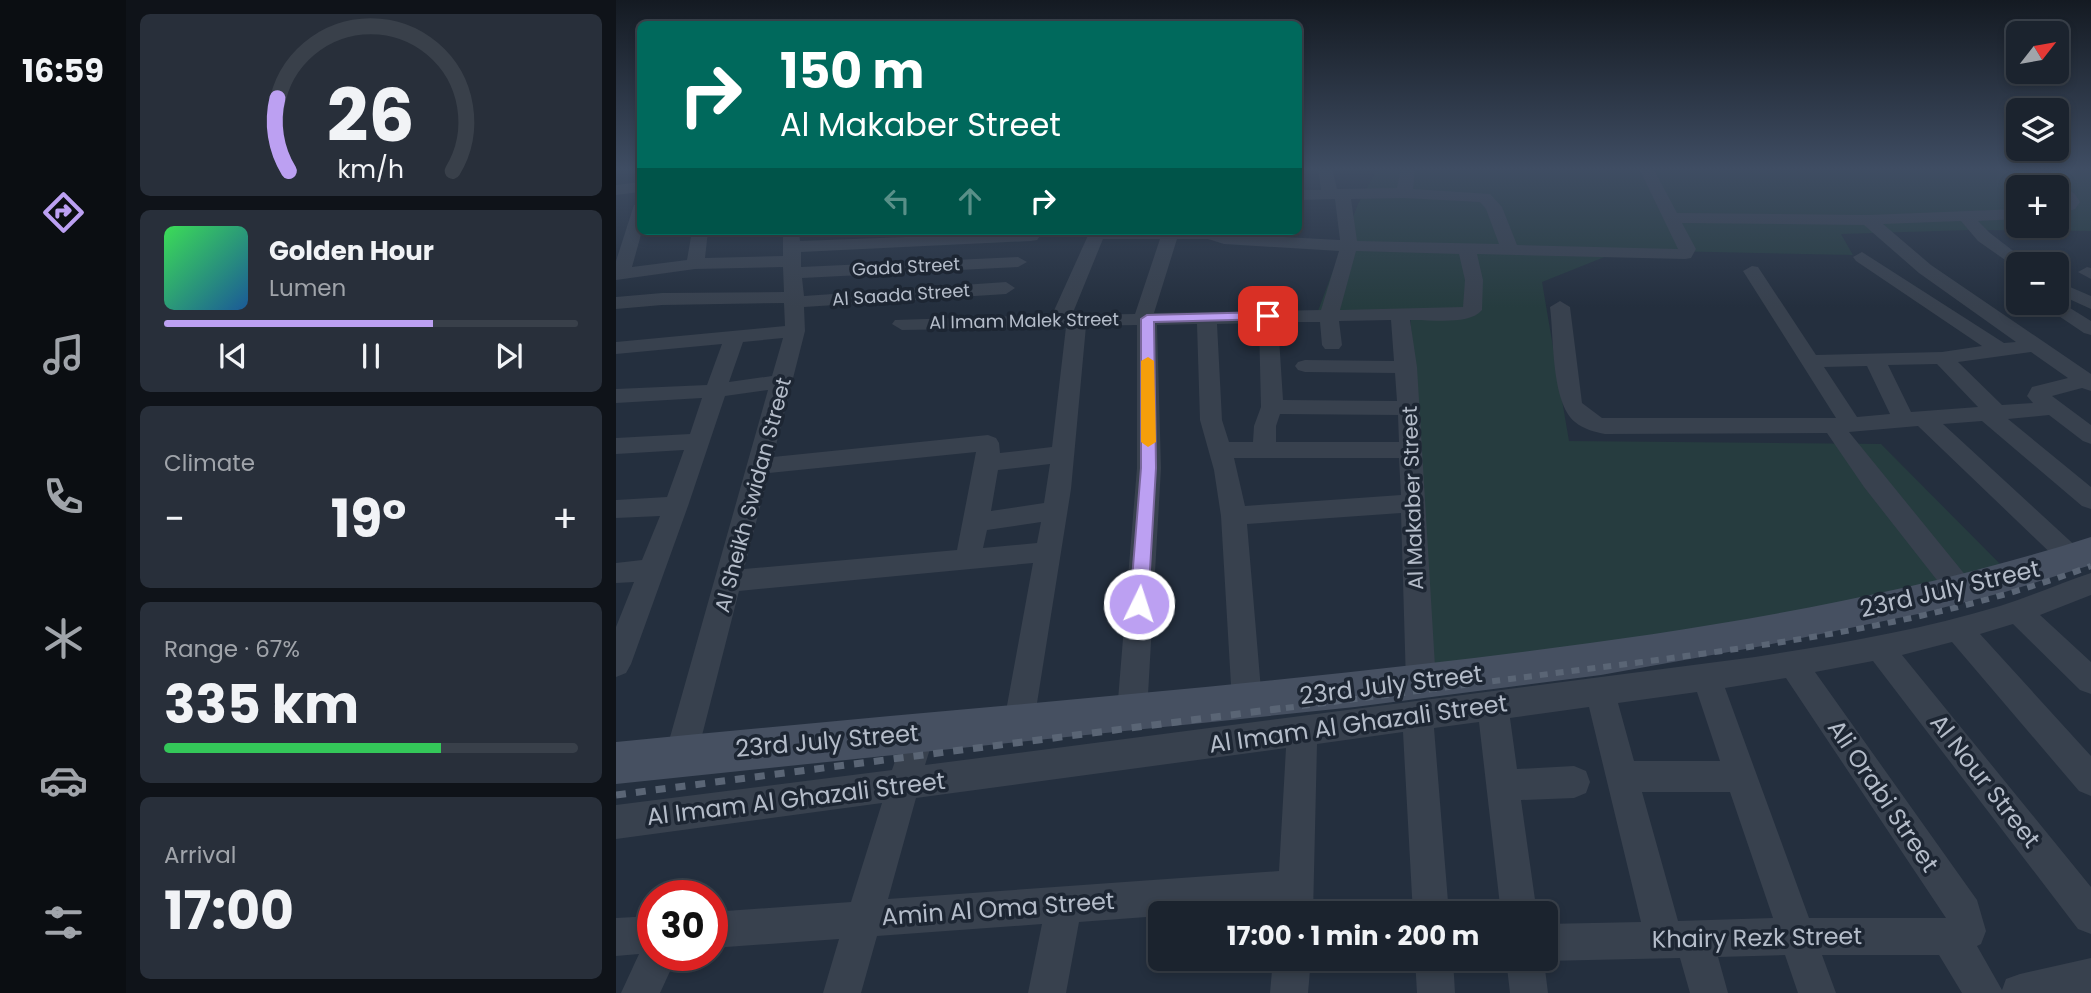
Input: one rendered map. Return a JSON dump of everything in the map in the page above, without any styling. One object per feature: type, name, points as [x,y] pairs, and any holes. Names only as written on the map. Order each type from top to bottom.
[{"type":"street","points":[[1332,345],[1329,314],[1349,246],[1350,228],[1344,214]]},
{"type":"street","points":[[1497,214],[1510,250]]},
{"type":"street","points":[[1230,235],[1349,246],[1681,255],[1688,252],[1669,214]]},
{"type":"street","points":[[1671,218],[1868,220],[2006,215]]},
{"type":"street","points":[[616,216],[637,218]]},
{"type":"street","points":[[1966,217],[1984,237],[2006,254]]},
{"type":"street","points":[[616,230],[637,219]]},
{"type":"street","points":[[1868,220],[1924,269],[2088,382]]},
{"type":"street","points":[[637,224],[619,274],[695,264],[794,269]]},
{"type":"street","points":[[695,264],[699,235]]},
{"type":"street","points":[[616,303],[662,299],[794,269],[967,235]]},
{"type":"street","points":[[989,321],[1031,235]]},
{"type":"street","points":[[1018,722],[1049,552],[1063,454],[1069,320],[1097,235]]},
{"type":"street","points":[[1132,712],[1149,468],[1145,319],[1170,235]]},
{"type":"street","points":[[1145,319],[1471,312],[1474,280],[1467,250]]},
{"type":"street","points":[[1862,257],[2001,350]]},
{"type":"street","name":"Gada Street","points":[[794,269],[1018,262]]},
{"type":"street","name":"Al Saada Street","points":[[794,269],[1006,288]]},
{"type":"street","name":"Al Sheikh Swidan Street","points":[[681,755],[761,466],[795,331],[794,269]]},
{"type":"street","points":[[1752,271],[1812,361],[1842,426],[1873,481],[1961,590]]},
{"type":"street","points":[[2069,297],[2089,300]]},
{"type":"street","points":[[1560,307],[1571,403],[1578,415],[1589,423],[1605,427],[1758,429],[1842,426],[2054,408]]},
{"type":"street","points":[[2069,309],[2091,329]]},
{"type":"street","name":"Al Makaber Street","points":[[1401,314],[1409,408],[1419,700],[1430,901]]},
{"type":"street","points":[[1264,450],[1265,426],[1272,407],[1268,316]]},
{"type":"street","points":[[1207,318],[1211,420],[1226,470],[1234,516],[1247,702]]},
{"type":"street","name":"Al Imam Malek Street","points":[[902,324],[1145,319]]},
{"type":"street","points":[[616,348],[795,331]]},
{"type":"street","points":[[618,653],[676,506],[734,338]]},
{"type":"street","points":[[1812,361],[1942,358],[2035,345]]},
{"type":"street","points":[[1942,358],[1994,415],[2091,500]]},
{"type":"street","points":[[1875,360],[1915,420],[2085,565]]},
{"type":"street","points":[[1305,366],[1406,367]]},
{"type":"street","points":[[616,396],[715,391],[783,381]]},
{"type":"street","points":[[2088,382],[2040,393],[2038,397],[2091,436]]},
{"type":"street","points":[[1272,407],[1409,408]]},
{"type":"street","points":[[616,446],[698,441]]},
{"type":"street","points":[[761,466],[984,443],[990,447],[988,463],[968,559]]},
{"type":"street","points":[[1219,450],[1410,450]]},
{"type":"street","points":[[988,463],[1063,454]]},
{"type":"street","points":[[1234,516],[1413,503]]},
{"type":"street","points":[[616,509],[676,506]]},
{"type":"street","points":[[976,522],[1055,511]]},
{"type":"street","points":[[730,580],[1049,552]]},
{"type":"street","name":"23rd July Street","points":[[616,762],[1247,702],[1419,700],[2085,565]]},
{"type":"street","name":"Al Imam Al Ghazali Street","points":[[616,822],[1302,732],[1419,700],[1493,706],[1793,664],[1958,629],[2019,613],[2085,565]]},
{"type":"street","points":[[616,573],[651,570]]},
{"type":"street","points":[[2019,613],[2091,681]]},
{"type":"street","points":[[1958,629],[2091,780]]},
{"type":"street","name":"Al Nour Street","points":[[1878,646],[2091,916]]},
{"type":"street","name":"Ali Orabi Street","points":[[1793,664],[1964,914],[1958,934],[1984,993]]},
{"type":"street","points":[[1707,678],[1817,993]]},
{"type":"street","points":[[1600,692],[1622,777],[1679,939],[1709,993]]},
{"type":"street","points":[[1493,706],[1517,901]]},
{"type":"street","points":[[1296,901],[1302,732]]},
{"type":"street","points":[[842,993],[919,733]]},
{"type":"street","points":[[1622,777],[1741,776]]},
{"type":"street","points":[[1503,785],[1574,782]]},
{"type":"street","name":"Amin Al Oma Street","points":[[728,929],[1064,904],[1148,903]]},
{"type":"street","points":[[1047,993],[1064,904]]},
{"type":"street","name":"Khairy Rezk Street","points":[[1558,943],[1958,934]]},
{"type":"street","points":[[616,937],[637,935]]},
{"type":"street","points":[[640,993],[651,971]]},
{"type":"street","points":[[1289,993],[1291,971]]},
{"type":"street","points":[[1435,971],[1436,993]]},
{"type":"street","points":[[1527,971],[1530,993]]},
{"type":"street","points":[[2020,993],[2091,977]]},
{"type":"green space","points":[[1354,214],[2006,214],[2006,230],[1841,234],[1853,255],[1622,250],[1542,282],[1569,441],[1881,444],[2011,575],[1433,678],[1410,312],[1318,311]]},
{"type":"green space","points":[[2069,214],[2091,214],[2091,231],[2069,231]]},
{"type":"railway","points":[[1270,710],[1803,639],[1977,602],[2091,566]]},
{"type":"railway","points":[[616,795],[1284,708]]},
{"type":"slow traffic","points":[[1148,361],[1148,442]]},
{"type":"route","points":[[1139,604],[1149,468],[1147,319],[1268,316]]}]
